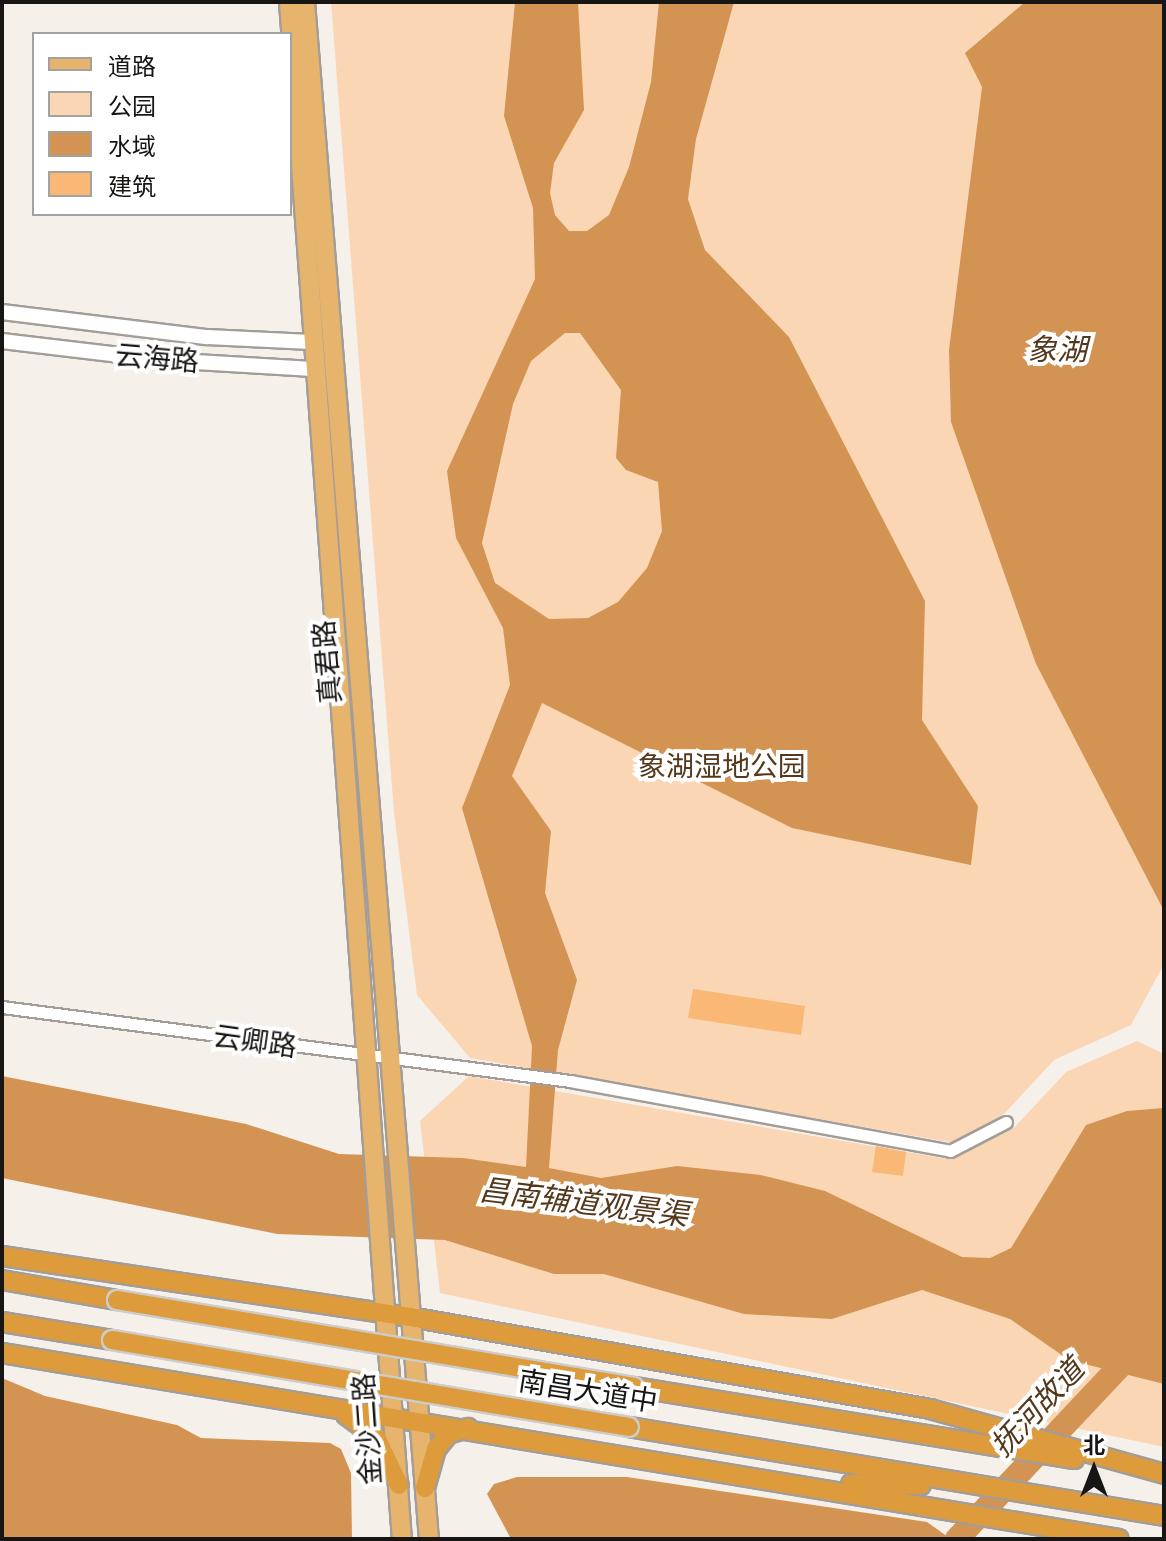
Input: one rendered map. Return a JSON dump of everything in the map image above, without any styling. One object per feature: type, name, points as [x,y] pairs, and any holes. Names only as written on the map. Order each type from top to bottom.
[{"type":"highway","points":[[2,1256],[410,1317],[930,1409],[1093,1458]]},
{"type":"highway","name":"南昌大道中","points":[[2,1280],[987,1445],[1093,1458],[1164,1474]]},
{"type":"highway","name":"南昌大道中","points":[[2,1322],[1164,1516]]},
{"type":"highway","points":[[2,1353],[469,1428],[1119,1539]]},
{"type":"highway","points":[[321,1405],[362,1421],[399,1485]]},
{"type":"highway","points":[[425,1488],[436,1449],[448,1434],[469,1428]]},
{"type":"highway","points":[[788,1483],[989,1487]]},
{"type":"main road","name":"真君路","points":[[289,2],[291,32]]},
{"type":"main road","name":"真君路","points":[[305,2],[393,1142],[410,1317]]},
{"type":"main road","name":"真君路","points":[[292,48],[313,369],[388,1315]]},
{"type":"main road","name":"金沙二路","points":[[388,1315],[402,1539]]},
{"type":"main road","name":"金沙二路","points":[[410,1317],[429,1539]]},
{"type":"street","name":"云海路","points":[[2,312],[207,337],[311,342]]},
{"type":"street","name":"云海路","points":[[2,341],[162,360],[313,369]]},
{"type":"street","name":"云卿路","points":[[2,1007],[388,1060],[570,1081],[950,1151],[1006,1122]]},
{"type":"green space","name":"象湖湿地公园","points":[[331,2],[1048,2],[1000,548],[1036,664],[1164,911],[1164,964],[1131,1025],[1054,1060],[1006,1112],[961,1144],[470,1058],[417,995],[394,813]]},
{"type":"green space","points":[[1137,1041],[1164,1054],[1164,1447],[440,1293],[420,1121],[469,1076],[947,1159],[1014,1128],[1066,1072]]},
{"type":"water","name":"昌南辅道观景渠","points":[[515,2],[578,2],[584,110],[554,163],[550,193],[555,215],[569,231],[587,231],[609,215],[629,167],[651,82],[659,2],[734,2],[696,139],[688,199],[705,250],[789,337],[925,601],[922,720],[978,806],[971,865],[792,828],[542,703],[512,776],[551,831],[545,893],[577,980],[558,1050],[549,1168],[601,1178],[677,1166],[761,1175],[825,1191],[962,1257],[990,1258],[1011,1248],[1086,1125],[1127,1111],[1164,1108],[1164,1384],[1069,1360],[1010,1319],[922,1290],[832,1319],[744,1314],[604,1274],[554,1274],[445,1240],[277,1234],[2,1178],[2,1076],[246,1124],[339,1154],[463,1158],[526,1167],[532,1046],[462,808],[510,685],[503,628],[456,538],[447,471],[535,279],[533,208],[504,116]],"holes":[[[565,333],[580,333],[621,390],[616,458],[626,470],[658,482],[662,531],[647,568],[618,602],[588,618],[549,619],[495,583],[482,543],[513,404],[531,361]]]},
{"type":"water","name":"象湖","points":[[1025,2],[1164,2],[1164,911],[1036,664],[951,422],[949,350],[982,87],[965,53]]},
{"type":"water","points":[[2,1378],[45,1396],[177,1425],[201,1438],[330,1443],[341,1449],[351,1473],[352,1539],[2,1539]]},
{"type":"water","points":[[517,1477],[627,1477],[927,1522],[951,1539],[511,1539],[487,1494],[494,1484]]},
{"type":"building","points":[[693,989],[805,1006],[801,1035],[688,1018]]},
{"type":"building","points":[[876,1146],[906,1152],[903,1176],[872,1172]]},
{"type":"waterway","name":"抚河故道","points":[[957,1539],[1164,1319]]}]
